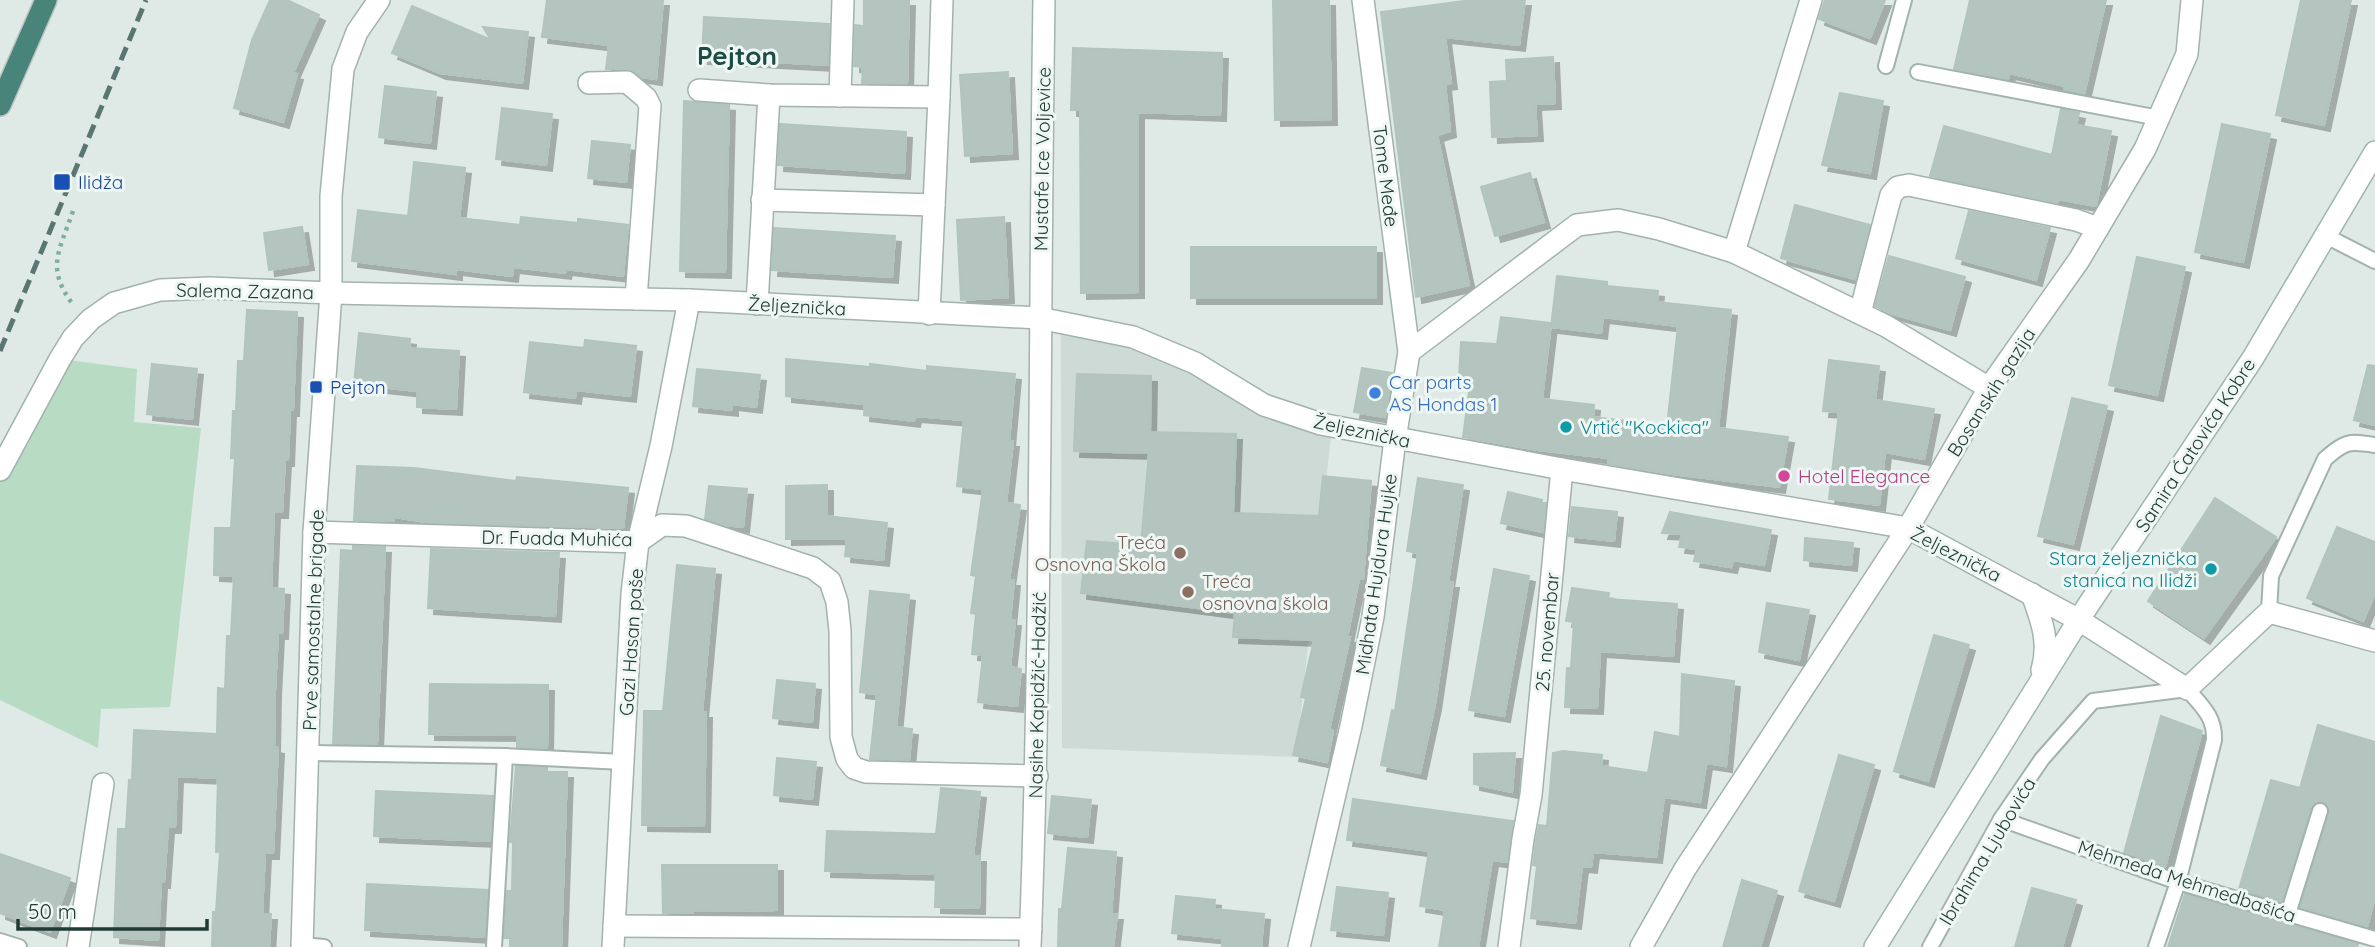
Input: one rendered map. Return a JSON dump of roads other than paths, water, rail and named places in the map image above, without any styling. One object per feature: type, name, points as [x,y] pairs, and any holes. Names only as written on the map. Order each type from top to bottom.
[{"type":"highway","points":[[0,106],[46,0]]},
{"type":"street","name":"Prve samostalne brigade","points":[[302,946],[314,532],[331,293],[331,197],[343,69],[357,32],[379,0]]},
{"type":"street","points":[[840,96],[843,0]]},
{"type":"street","points":[[929,314],[942,0]]},
{"type":"street","name":"Mustafe Ice Voljevice","points":[[1039,318],[1044,0]]},
{"type":"street","name":"Tome Međe","points":[[1363,0],[1409,352]]},
{"type":"street","points":[[1734,252],[1811,0]]},
{"type":"street","name":"Bosanskih gazija","points":[[1641,947],[1685,869],[1908,528],[1989,388],[2079,260],[2145,149],[2187,54],[2192,0]]},
{"type":"street","points":[[589,83],[627,82],[646,98],[650,106],[636,299]]},
{"type":"street","points":[[699,90],[769,95],[939,97]]},
{"type":"street","points":[[757,304],[769,95]]},
{"type":"street","name":"Samira Ćatovića Kobre","points":[[1875,947],[2079,620],[2253,358],[2375,152]]},
{"type":"street","points":[[1860,313],[1891,195],[1898,187],[1909,185],[2076,220],[2098,228]]},
{"type":"street","points":[[762,200],[934,205]]},
{"type":"street","points":[[1409,352],[1577,225],[1618,220],[1659,229],[1734,252],[1886,326],[1989,388]]},
{"type":"street","name":"Salema Zazana","points":[[0,470],[74,338],[91,319],[114,303],[160,290],[210,288],[331,293]]},
{"type":"street","name":"Željeznička","points":[[331,293],[689,300],[1039,318],[1133,337],[1195,362],[1264,405],[1321,424],[1562,469],[1908,528],[2079,620],[2187,689]]},
{"type":"street","name":"Gazi Hasan paše","points":[[614,936],[632,594],[638,542],[662,446],[689,300]]},
{"type":"street","name":"Nasihe Kapidžić-Hadžić","points":[[1031,938],[1037,776],[1039,318]]},
{"type":"street","name":"Midhata Hujdura Hujke","points":[[1299,947],[1351,726],[1373,617],[1395,439],[1409,352]]},
{"type":"street","name":"25. novembar","points":[[1509,947],[1531,795],[1562,469]]},
{"type":"street","name":"Dr. Fuada Muhića","points":[[314,532],[638,542],[662,526],[686,526],[813,568],[830,582],[837,602],[840,631],[841,737],[847,759],[854,768],[866,772],[1037,776]]},
{"type":"street","points":[[2032,594],[2046,636],[2046,658],[2037,686]]},
{"type":"street","points":[[2187,689],[2269,612],[2375,641]]},
{"type":"street","points":[[78,947],[103,784]]},
{"type":"street","points":[[614,936],[1031,938]]},
{"type":"lane","points":[[1886,66],[1904,0]]},
{"type":"lane","points":[[1918,72],[2159,118]]},
{"type":"lane","points":[[2326,236],[2375,261]]},
{"type":"lane","points":[[2269,612],[2271,576],[2325,459],[2339,446],[2351,441],[2375,445]]},
{"type":"lane","points":[[2156,947],[2178,882],[2214,740],[2210,715],[2187,689]]},
{"type":"lane","name":"Ibrahima Ljubovića","points":[[1930,947],[2001,819],[2042,759],[2092,701],[2187,689]]},
{"type":"lane","points":[[309,753],[505,756],[623,762]]},
{"type":"lane","points":[[494,947],[505,756]]},
{"type":"lane","points":[[2288,914],[2320,811]]},
{"type":"lane","name":"Mehmeda Mehmedbašića","points":[[2001,819],[2178,882],[2375,939]]},
{"type":"lane","points":[[0,941],[19,947]]},
{"type":"lane","points":[[302,946],[324,947]]},
{"type":"railway","points":[[0,351],[146,0]]},
{"type":"place","name":"Ilidža","points":[[62,182]]},
{"type":"place","name":"Pejton","points":[[316,387]]},
{"type":"place","name":"Car parts AS Hondas 1","points":[[1375,393]]},
{"type":"place","name":"Vrtić \"Kockica\"","points":[[1566,427]]},
{"type":"place","name":"Hotel Elegance","points":[[1784,476]]},
{"type":"place","name":"Treća Osnovna Škola","points":[[1180,553]]},
{"type":"place","name":"Stara željeznička stanica na Ilidži","points":[[2211,569]]},
{"type":"place","name":"Treća osnovna škola","points":[[1188,592]]},
{"type":"district","name":"Pejton","points":[[737,55]]}]
